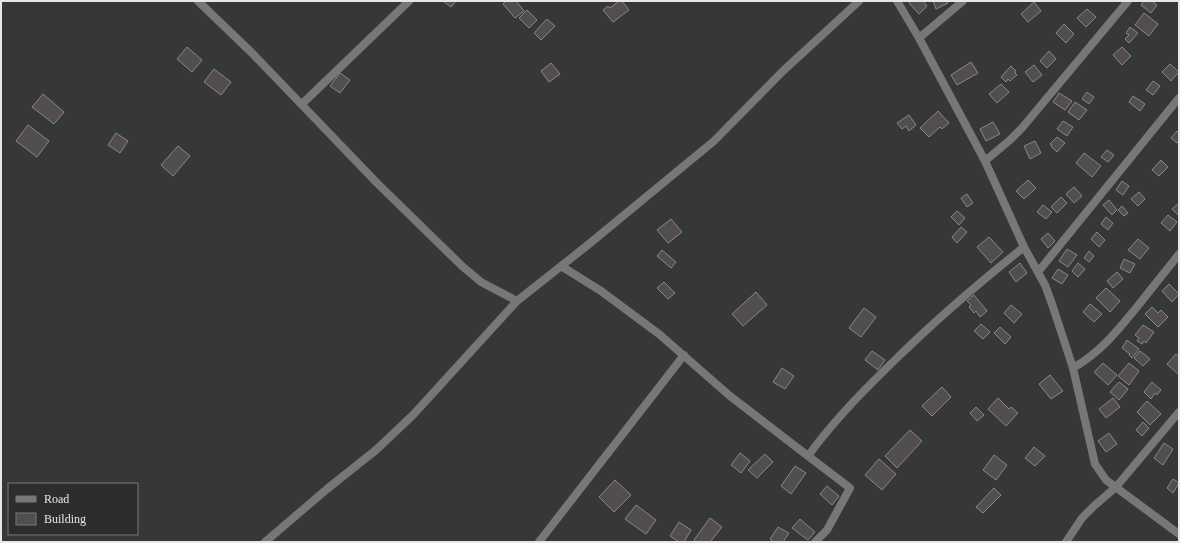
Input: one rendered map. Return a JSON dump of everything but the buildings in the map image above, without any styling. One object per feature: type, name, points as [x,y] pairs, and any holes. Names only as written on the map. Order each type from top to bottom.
[{"type":"street","points":[[198,1],[252,53],[377,183],[462,266],[481,282],[517,301]]},
{"type":"street","points":[[302,104],[409,1]]},
{"type":"street","points":[[266,542],[327,489],[376,450],[413,415],[517,301],[714,141],[783,71],[859,1]]},
{"type":"street","points":[[897,1],[919,38],[984,161],[1052,304],[1073,368],[1095,464],[1106,480],[1179,534]]},
{"type":"street","points":[[919,38],[963,1]]},
{"type":"street","points":[[984,161],[1022,128],[1128,1]]},
{"type":"street","points":[[1038,272],[1179,98]]},
{"type":"street","points":[[808,456],[840,415],[893,362],[937,320],[989,274],[1024,247]]},
{"type":"street","points":[[1073,368],[1102,348],[1179,254]]},
{"type":"street","points":[[561,266],[600,291],[659,334],[730,396],[850,488],[827,530],[816,542]]},
{"type":"street","points":[[539,542],[684,355]]},
{"type":"street","points":[[1066,542],[1082,518],[1116,487],[1179,412]]}]
